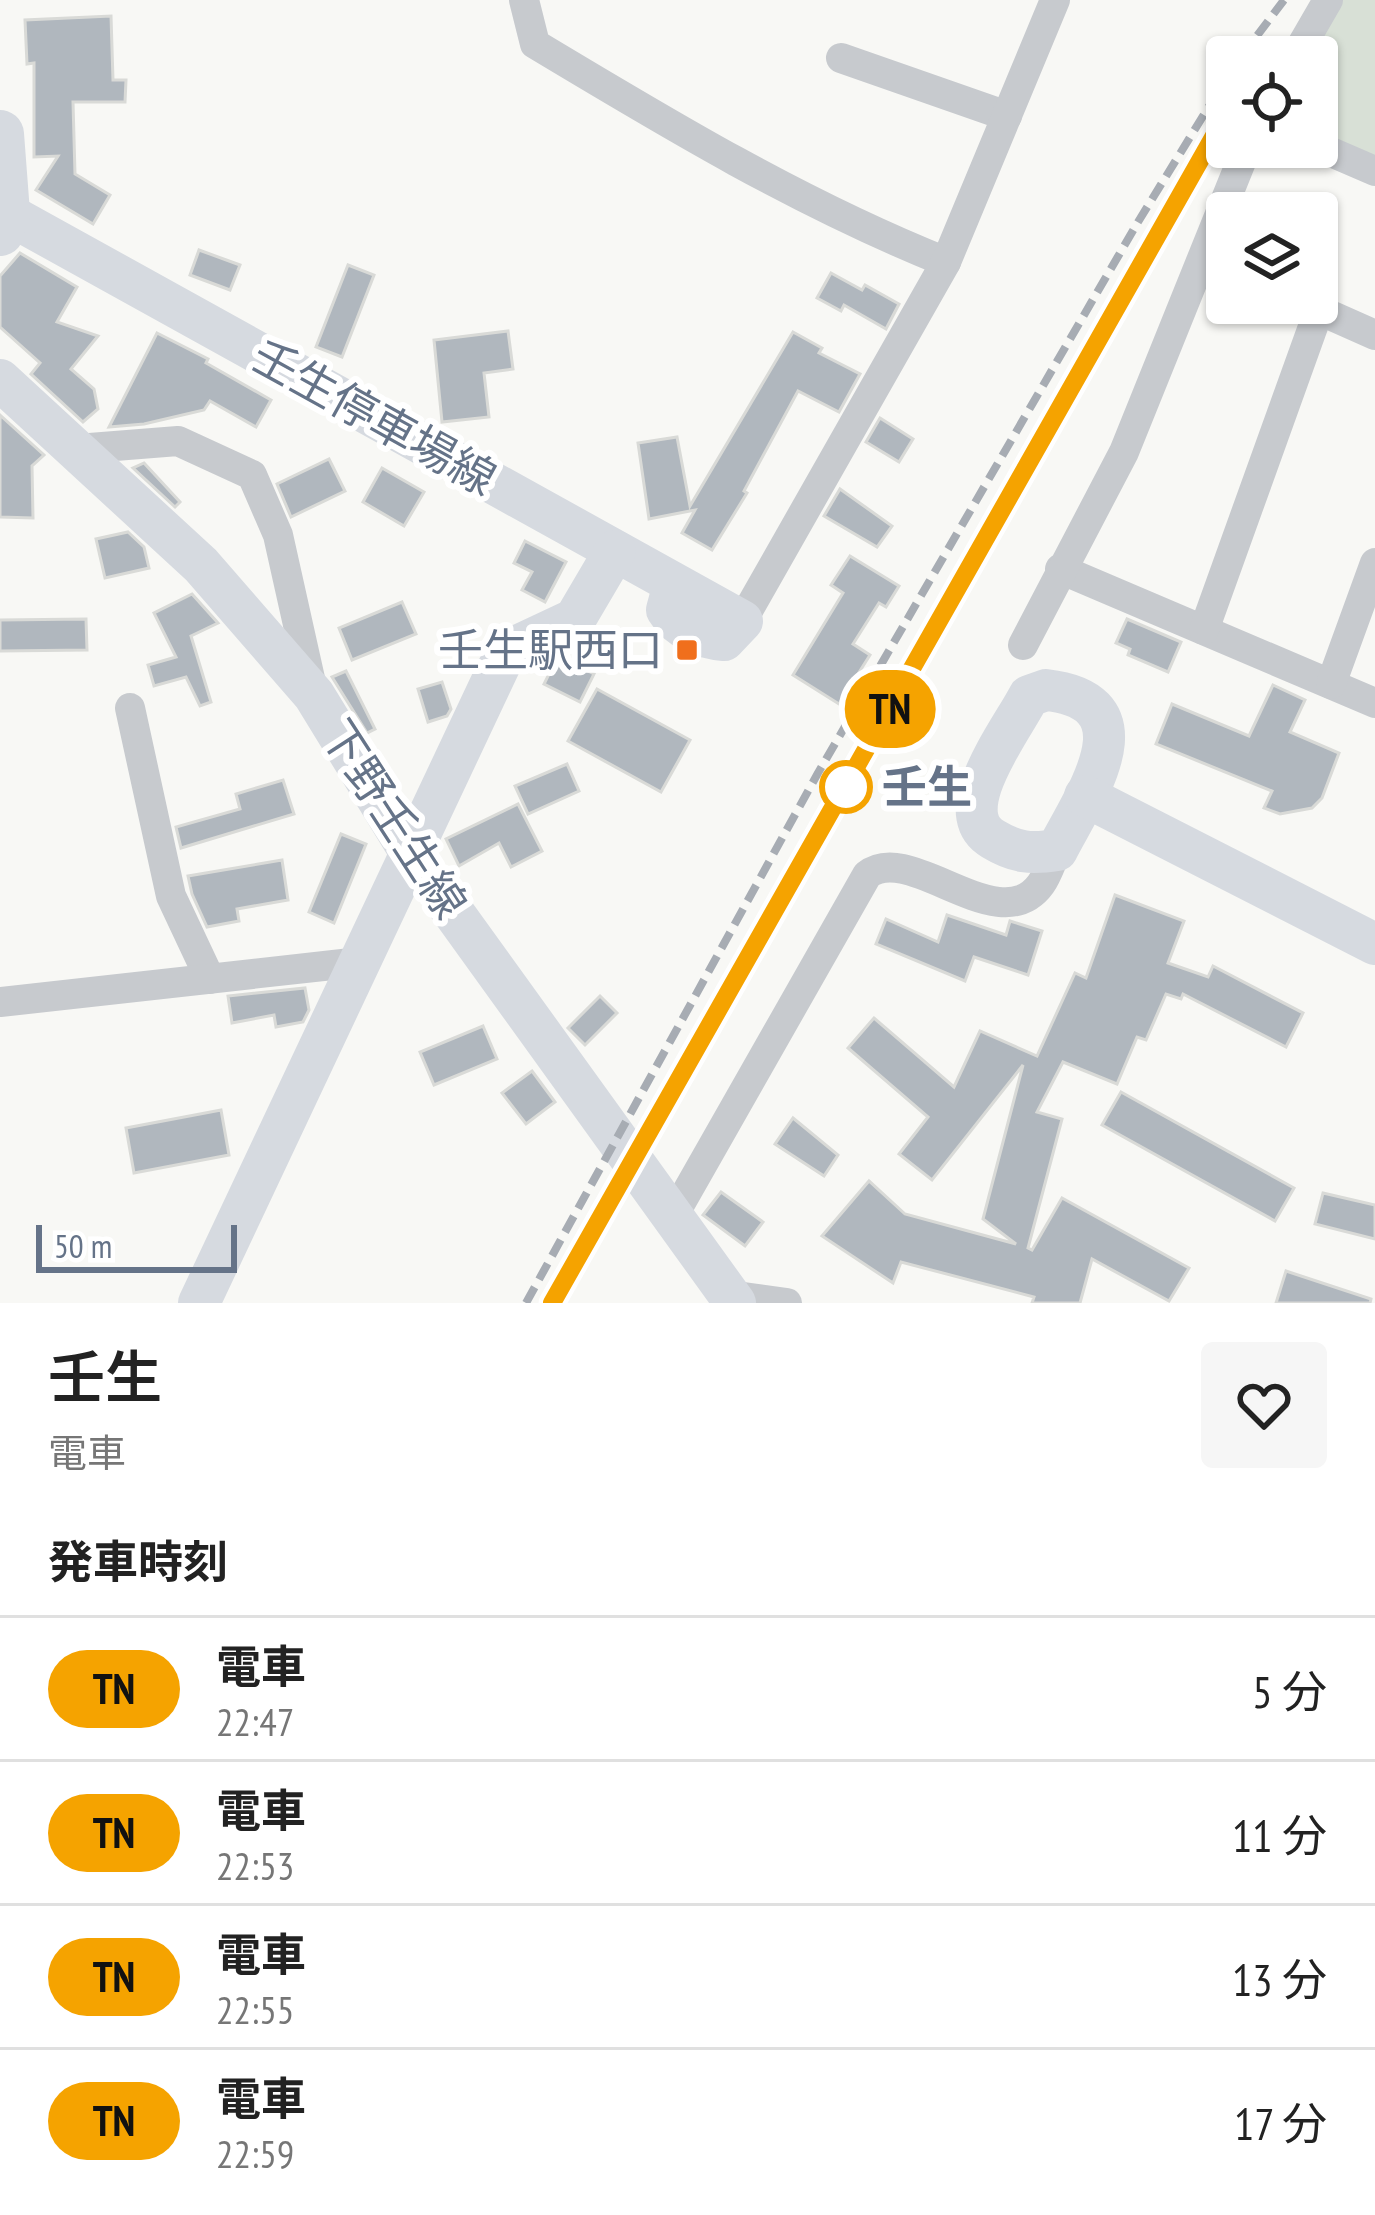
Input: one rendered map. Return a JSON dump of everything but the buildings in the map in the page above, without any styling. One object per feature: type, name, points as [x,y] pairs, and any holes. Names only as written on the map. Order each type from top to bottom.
[{"type":"main road","points":[[0,134],[3,222]]},
{"type":"main road","name":"壬生停車場線","points":[[3,222],[742,621]]},
{"type":"main road","name":"下野壬生線","points":[[0,380],[201,566],[314,695],[412,855],[732,1299]]},
{"type":"main road","points":[[200,1303],[502,660],[511,649],[575,619],[615,551]]},
{"type":"main road","points":[[1046,690],[1068,693],[1096,709],[1106,728],[1106,747],[1085,796],[1057,850],[1028,855],[982,833],[973,814],[976,793],[1029,696],[1046,690]]},
{"type":"main road","points":[[1085,796],[1375,944]]},
{"type":"street","points":[[524,0],[535,44],[716,152],[875,234],[946,262]]},
{"type":"street","points":[[742,621],[946,262],[1055,0]]},
{"type":"street","points":[[1307,36],[1328,0]]},
{"type":"street","points":[[841,58],[1007,116]]},
{"type":"street","points":[[1338,155],[1375,171]]},
{"type":"street","points":[[1023,645],[1124,452],[1206,279]]},
{"type":"street","points":[[1338,319],[1375,335]]},
{"type":"street","points":[[1204,630],[1305,324]]},
{"type":"street","points":[[77,449],[178,441],[252,475],[278,536],[314,695]]},
{"type":"street","points":[[1331,684],[1375,563]]},
{"type":"street","points":[[1060,569],[1375,703]]},
{"type":"street","points":[[130,708],[171,896],[210,979]]},
{"type":"street","points":[[672,1218],[867,874],[879,865],[897,865],[983,901],[1021,898],[1040,887],[1057,850]]},
{"type":"street","points":[[0,1002],[360,962]]},
{"type":"street","points":[[732,1299],[788,1303]]},
{"type":"shaded area","points":[[1328,0],[1375,0],[1375,171],[1338,155],[1338,36],[1307,36]]},
{"type":"railway","points":[[1257,36],[1284,0]]},
{"type":"railway","points":[[526,1303],[818,773],[1206,111]]},
{"type":"railway","points":[[552,1303],[634,1166],[676,1083],[1206,150]]},
{"type":"train","name":"TN","points":[[552,1303],[634,1166],[676,1083],[1206,150]]},
{"type":"place","name":"壬生駅西口","points":[[687,650]]},
{"type":"place","name":"壬生","points":[[846,787]]}]
